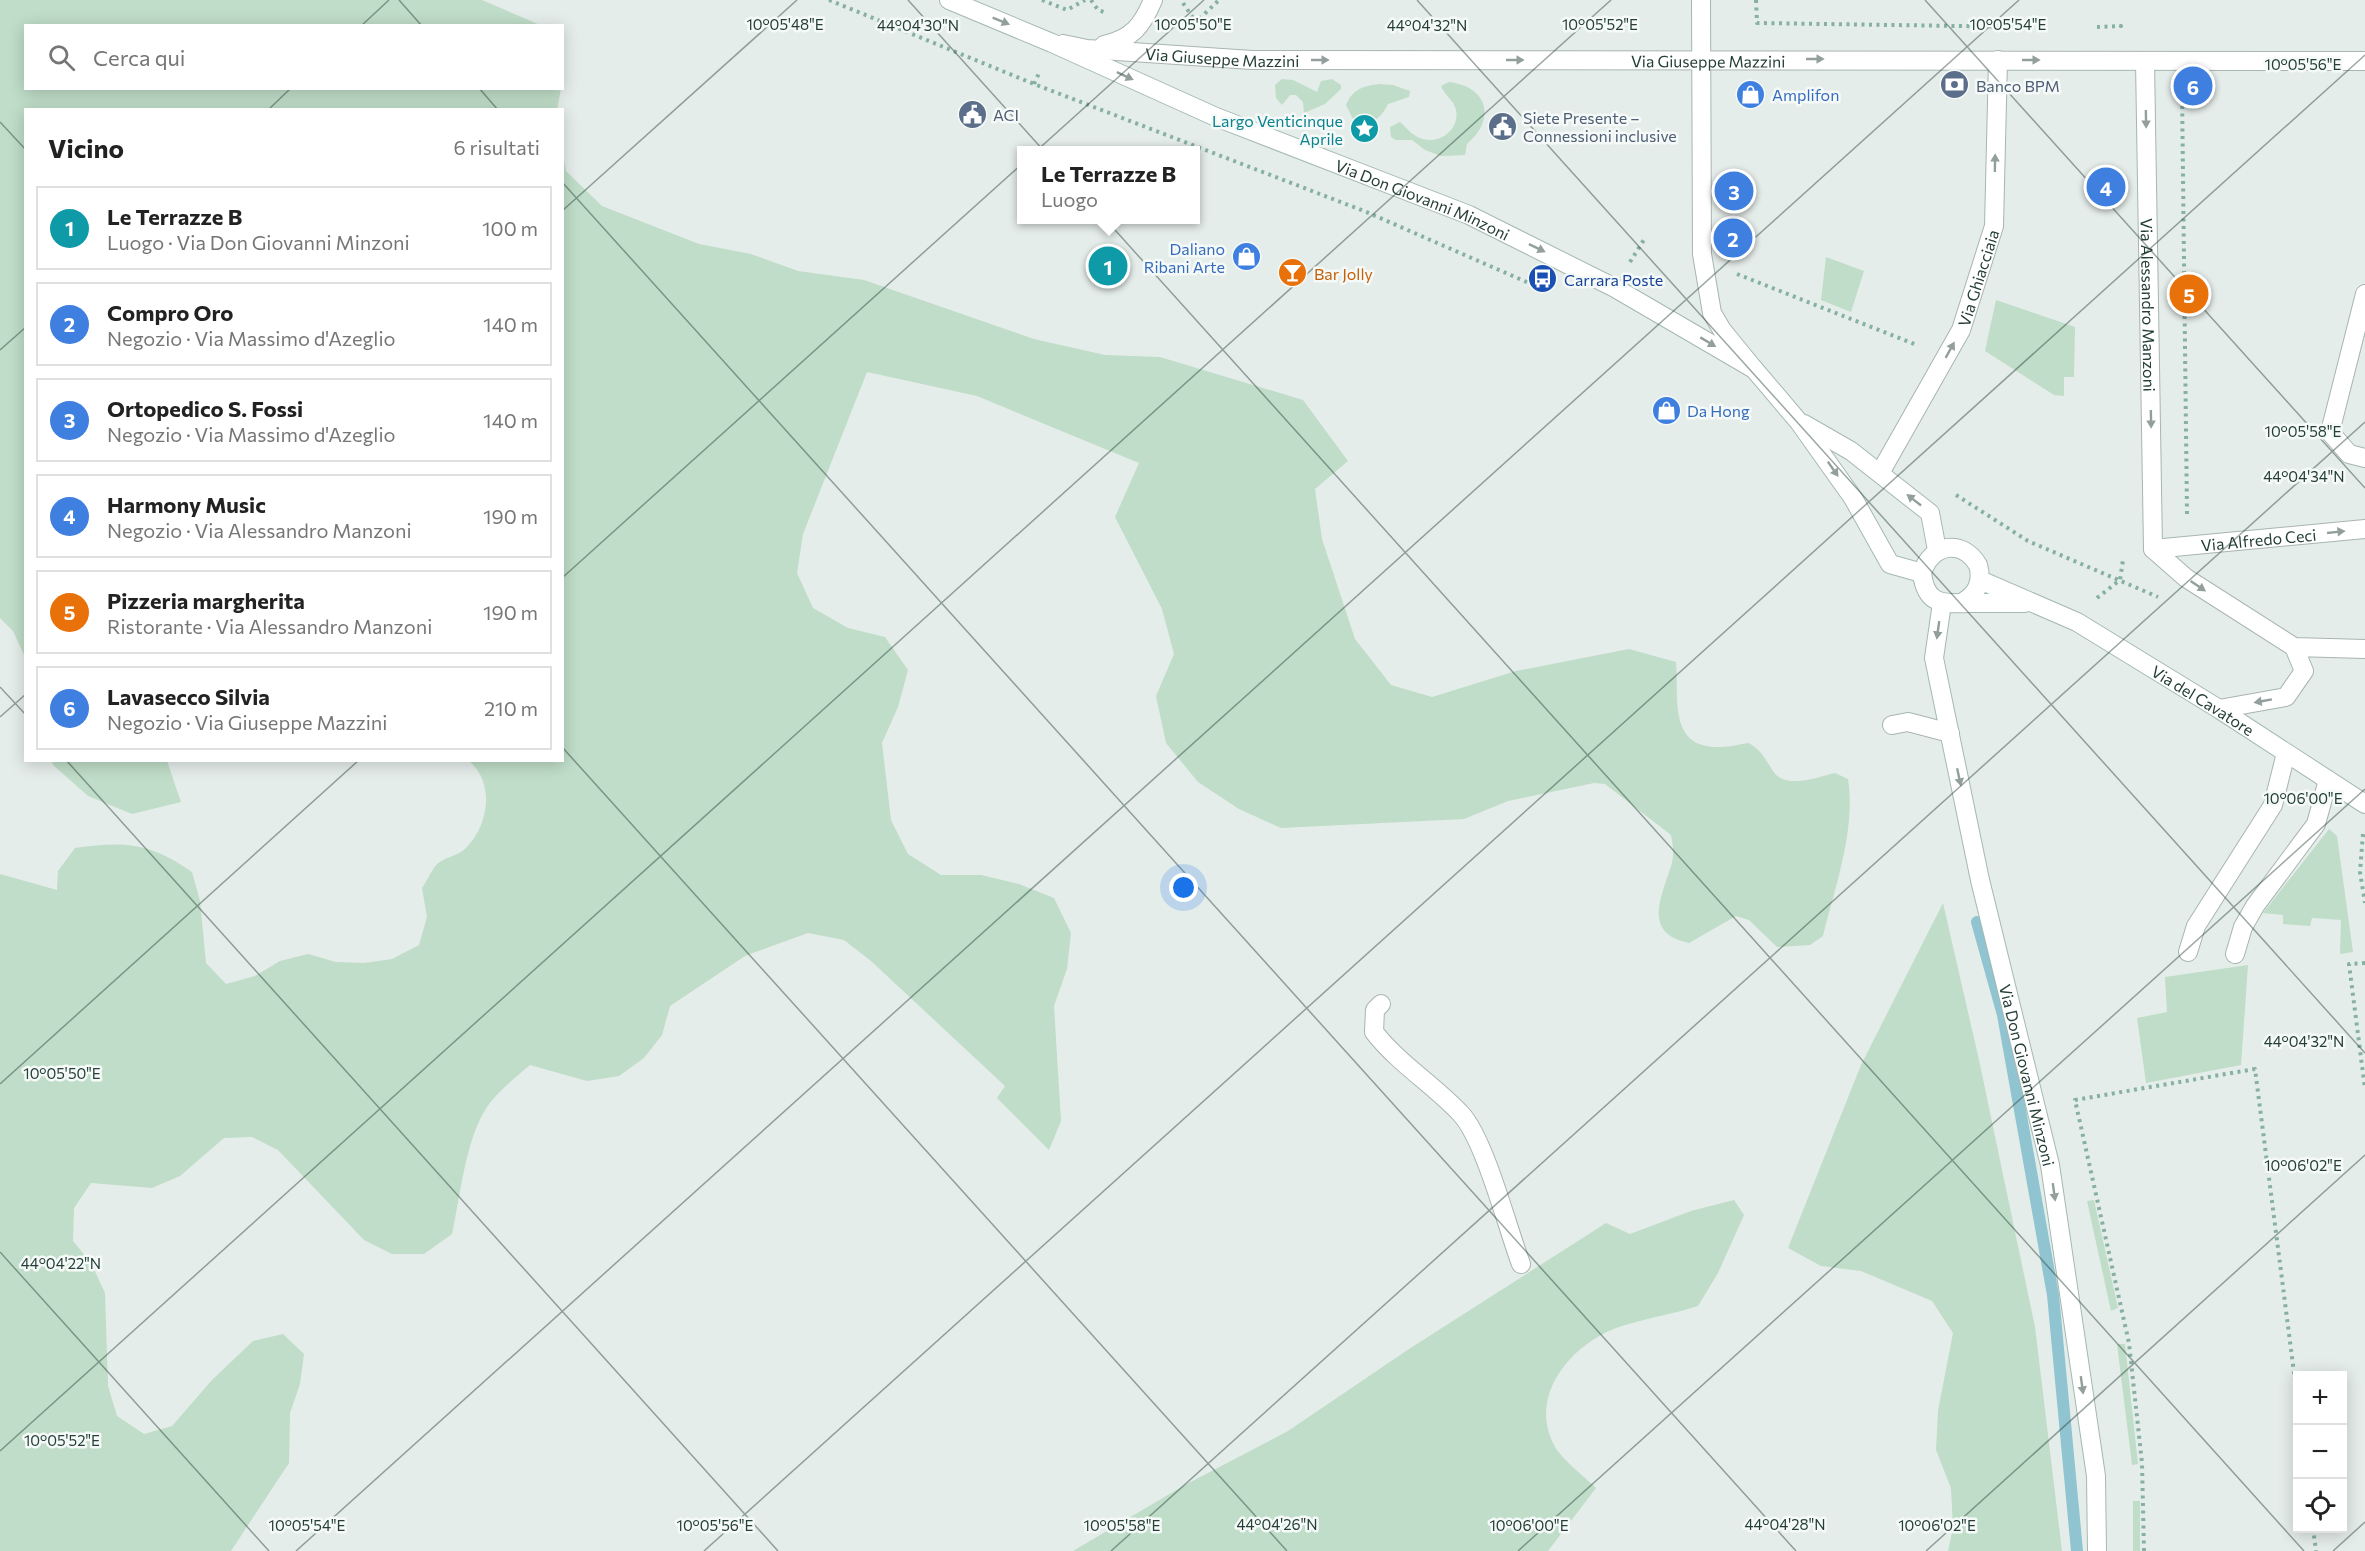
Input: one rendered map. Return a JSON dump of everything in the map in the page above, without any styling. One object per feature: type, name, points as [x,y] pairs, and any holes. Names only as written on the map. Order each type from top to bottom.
[{"type":"street","name":"Via Don Giovanni Minzoni","points":[[949,0],[1052,43],[1216,117],[1469,215],[1616,288],[1754,369],[1799,422],[1853,498],[1890,564],[1922,573]]},
{"type":"street","points":[[1087,49],[1123,41],[1144,21],[1153,0]]},
{"type":"street","points":[[1701,0],[1702,254],[1709,301],[1722,330],[1754,369]]},
{"type":"street","name":"Via Giuseppe Mazzini","points":[[1052,43],[1087,49],[1252,60],[2365,60]]},
{"type":"street","name":"Via Ghiacciaia","points":[[1880,473],[1961,330],[1994,226],[1998,60]]},
{"type":"street","name":"Via Alessandro Manzoni","points":[[2145,61],[2153,549]]},
{"type":"street","points":[[2365,294],[2330,432],[2349,453],[2365,458]]},
{"type":"street","name":"Via Don Giovanni Minzoni","points":[[1799,422],[1851,451],[1930,513],[1937,550]]},
{"type":"street","name":"Via Alfredo Ceci","points":[[2153,549],[2365,529]]},
{"type":"street","points":[[1942,603],[1927,592],[1922,573],[1930,556],[1937,550],[1952,547],[1963,549],[1978,565],[1980,580],[1976,591],[1961,603]]},
{"type":"street","points":[[2153,549],[2186,578],[2294,646],[2365,649]]},
{"type":"street","name":"Via del Cavatore","points":[[1980,580],[2078,622],[2219,709],[2365,804]]},
{"type":"street","name":"Via Don Giovanni Minzoni","points":[[1942,603],[1934,658],[1980,880],[2050,1165],[2096,1476],[2097,1551]]},
{"type":"street","name":"Via del Cavatore","points":[[1942,603],[1951,605],[2036,603]]},
{"type":"street","points":[[2219,709],[2286,697],[2304,671],[2294,646]]},
{"type":"street","points":[[1892,725],[1908,722],[1950,733]]},
{"type":"street","points":[[2188,952],[2196,926],[2273,805],[2286,753]]},
{"type":"street","points":[[2235,954],[2243,927],[2255,906],[2316,824],[2328,780]]},
{"type":"street","points":[[1381,1004],[1375,1010],[1374,1032],[1388,1050],[1463,1116],[1478,1140],[1521,1264]]},
{"type":"path","points":[[1042,0],[1067,10],[1085,0]]},
{"type":"path","points":[[1195,23],[1219,0]]},
{"type":"path","points":[[2182,84],[2187,546]]},
{"type":"path","points":[[1730,271],[1947,356]]},
{"type":"path","points":[[1949,491],[2028,541],[2160,598]]},
{"type":"path","points":[[2363,830],[2360,872],[2365,903]]},
{"type":"path","points":[[2365,963],[2349,964],[2365,1089]]},
{"type":"path","points":[[2359,1043],[2365,1043]]},
{"type":"path","points":[[2144,1551],[2142,1463],[2129,1343],[2075,1100],[2255,1069],[2294,1371]]},
{"type":"path","points":[[2314,1533],[2316,1551]]},
{"type":"green space","points":[[0,0],[482,0],[538,24],[24,24],[24,90],[561,90],[557,108],[24,108],[24,655],[13,631],[0,618]]},
{"type":"green space","points":[[1282,79],[1293,80],[1317,92],[1321,81],[1332,79],[1341,85],[1341,89],[1325,104],[1304,113],[1303,102],[1296,95],[1290,95],[1282,105],[1276,98],[1275,85]]},
{"type":"green space","points":[[1449,82],[1472,90],[1484,105],[1485,114],[1482,124],[1467,144],[1465,155],[1441,156],[1425,150],[1412,140],[1396,140],[1391,137],[1390,127],[1400,122],[1419,138],[1436,139],[1447,134],[1452,129],[1456,117],[1455,106],[1441,86]]},
{"type":"green space","points":[[1379,84],[1393,85],[1410,91],[1409,97],[1388,104],[1378,118],[1370,122],[1354,121],[1346,105],[1352,95],[1359,89]]},
{"type":"green space","points":[[564,160],[566,171],[602,206],[699,244],[751,254],[798,271],[864,280],[1034,339],[1105,355],[1160,357],[1303,400],[1348,461],[1315,489],[1322,539],[1355,639],[1391,685],[1432,697],[1516,671],[1629,649],[1676,662],[1680,720],[1684,731],[1692,740],[1704,745],[1721,747],[1749,743],[1760,752],[1778,777],[1785,780],[1802,781],[1835,773],[1848,779],[1850,798],[1847,838],[1823,936],[1810,945],[1777,947],[1749,920],[1736,916],[1689,943],[1674,938],[1664,931],[1659,911],[1673,859],[1671,835],[1605,784],[1594,783],[1508,801],[1464,819],[1281,828],[1239,809],[1198,782],[1166,743],[1156,696],[1174,654],[1162,609],[1115,517],[1139,463],[977,396],[867,372],[803,534],[797,573],[813,608],[848,628],[885,637],[908,670],[898,707],[882,743],[891,820],[908,854],[941,875],[981,875],[1019,884],[1054,898],[1071,933],[1067,969],[1054,1006],[1061,1121],[1049,1150],[997,1098],[1005,1086],[871,961],[844,940],[808,933],[745,956],[670,1006],[662,1035],[644,1058],[619,1076],[587,1081],[530,1065],[499,1093],[484,1112],[477,1125],[468,1155],[452,1234],[424,1254],[392,1254],[364,1240],[278,1150],[252,1137],[224,1138],[180,1176],[152,1188],[91,1183],[74,1208],[73,1241],[91,1263],[105,1293],[108,1386],[117,1416],[144,1434],[172,1426],[212,1380],[253,1341],[283,1334],[304,1354],[300,1384],[290,1413],[289,1463],[231,1551],[0,1551],[0,874],[57,890],[58,871],[75,848],[108,845],[136,846],[163,855],[192,872],[200,901],[206,963],[226,984],[255,976],[280,961],[308,954],[336,962],[364,963],[392,959],[419,945],[427,917],[422,888],[437,864],[466,848],[480,828],[486,804],[486,792],[477,770],[470,762],[564,762]]},
{"type":"green space","points":[[1826,257],[1864,271],[1851,312],[1821,300]]},
{"type":"green space","points":[[1996,300],[2075,327],[2074,377],[2064,377],[2064,396],[2054,395],[1985,351]]},
{"type":"green space","points":[[52,762],[167,762],[181,802],[132,814],[88,796]]},
{"type":"green space","points":[[2329,829],[2337,836],[2353,952],[2340,954],[2341,920],[2312,918],[2310,926],[2283,924],[2283,915],[2263,913]]},
{"type":"green space","points":[[1943,903],[1979,1060],[2035,1327],[2062,1551],[1948,1551],[1953,1528],[1951,1488],[1936,1450],[1938,1411],[1953,1333],[1932,1301],[1861,1271],[1821,1266],[1788,1248],[1861,1065]]},
{"type":"green space","points":[[2248,965],[2241,1065],[2146,1083],[2137,1018],[2167,1012],[2165,977]]},
{"type":"green space","points":[[1734,1200],[1744,1215],[1718,1273],[1698,1306],[1631,1323],[1604,1333],[1572,1357],[1560,1372],[1551,1389],[1546,1407],[1547,1426],[1557,1450],[1596,1488],[1548,1551],[1073,1551],[1183,1486],[1288,1431],[1409,1349],[1606,1223],[1630,1234],[1691,1211]]},
{"type":"green space","points":[[2094,1200],[2118,1308],[2111,1311],[2087,1201]]},
{"type":"green space","points":[[2117,1344],[2125,1344],[2138,1464],[2132,1465]]},
{"type":"green space","points":[[2133,1501],[2140,1501],[2140,1551],[2133,1551]]},
{"type":"waterway","points":[[1977,922],[2003,1015],[2053,1295],[2077,1551]]},
{"type":"place","name":"Banco BPM","points":[[1955,85]]},
{"type":"place","name":"Lavasecco Silvia","points":[[2193,86]]},
{"type":"place","name":"Amplifon","points":[[1751,94]]},
{"type":"place","name":"ACI","points":[[972,114]]},
{"type":"place","name":"Siete Presente – Connessioni inclusive","points":[[1502,126]]},
{"type":"place","name":"Largo Venticinque Aprile","points":[[1364,129]]},
{"type":"place","name":"Harmony Music","points":[[2106,187]]},
{"type":"place","name":"Ortopedico S. Fossi","points":[[1734,191]]},
{"type":"place","name":"Compro Oro","points":[[1733,238]]},
{"type":"place","name":"Daliano Ribani Arte","points":[[1246,257]]},
{"type":"place","name":"Le Terrazze B","points":[[1108,266]]},
{"type":"place","name":"Bar Jolly","points":[[1293,273]]},
{"type":"place","name":"Carrara Poste","points":[[1543,279]]},
{"type":"place","name":"Pizzeria margherita","points":[[2189,294]]},
{"type":"place","name":"Da Hong","points":[[1666,410]]}]
